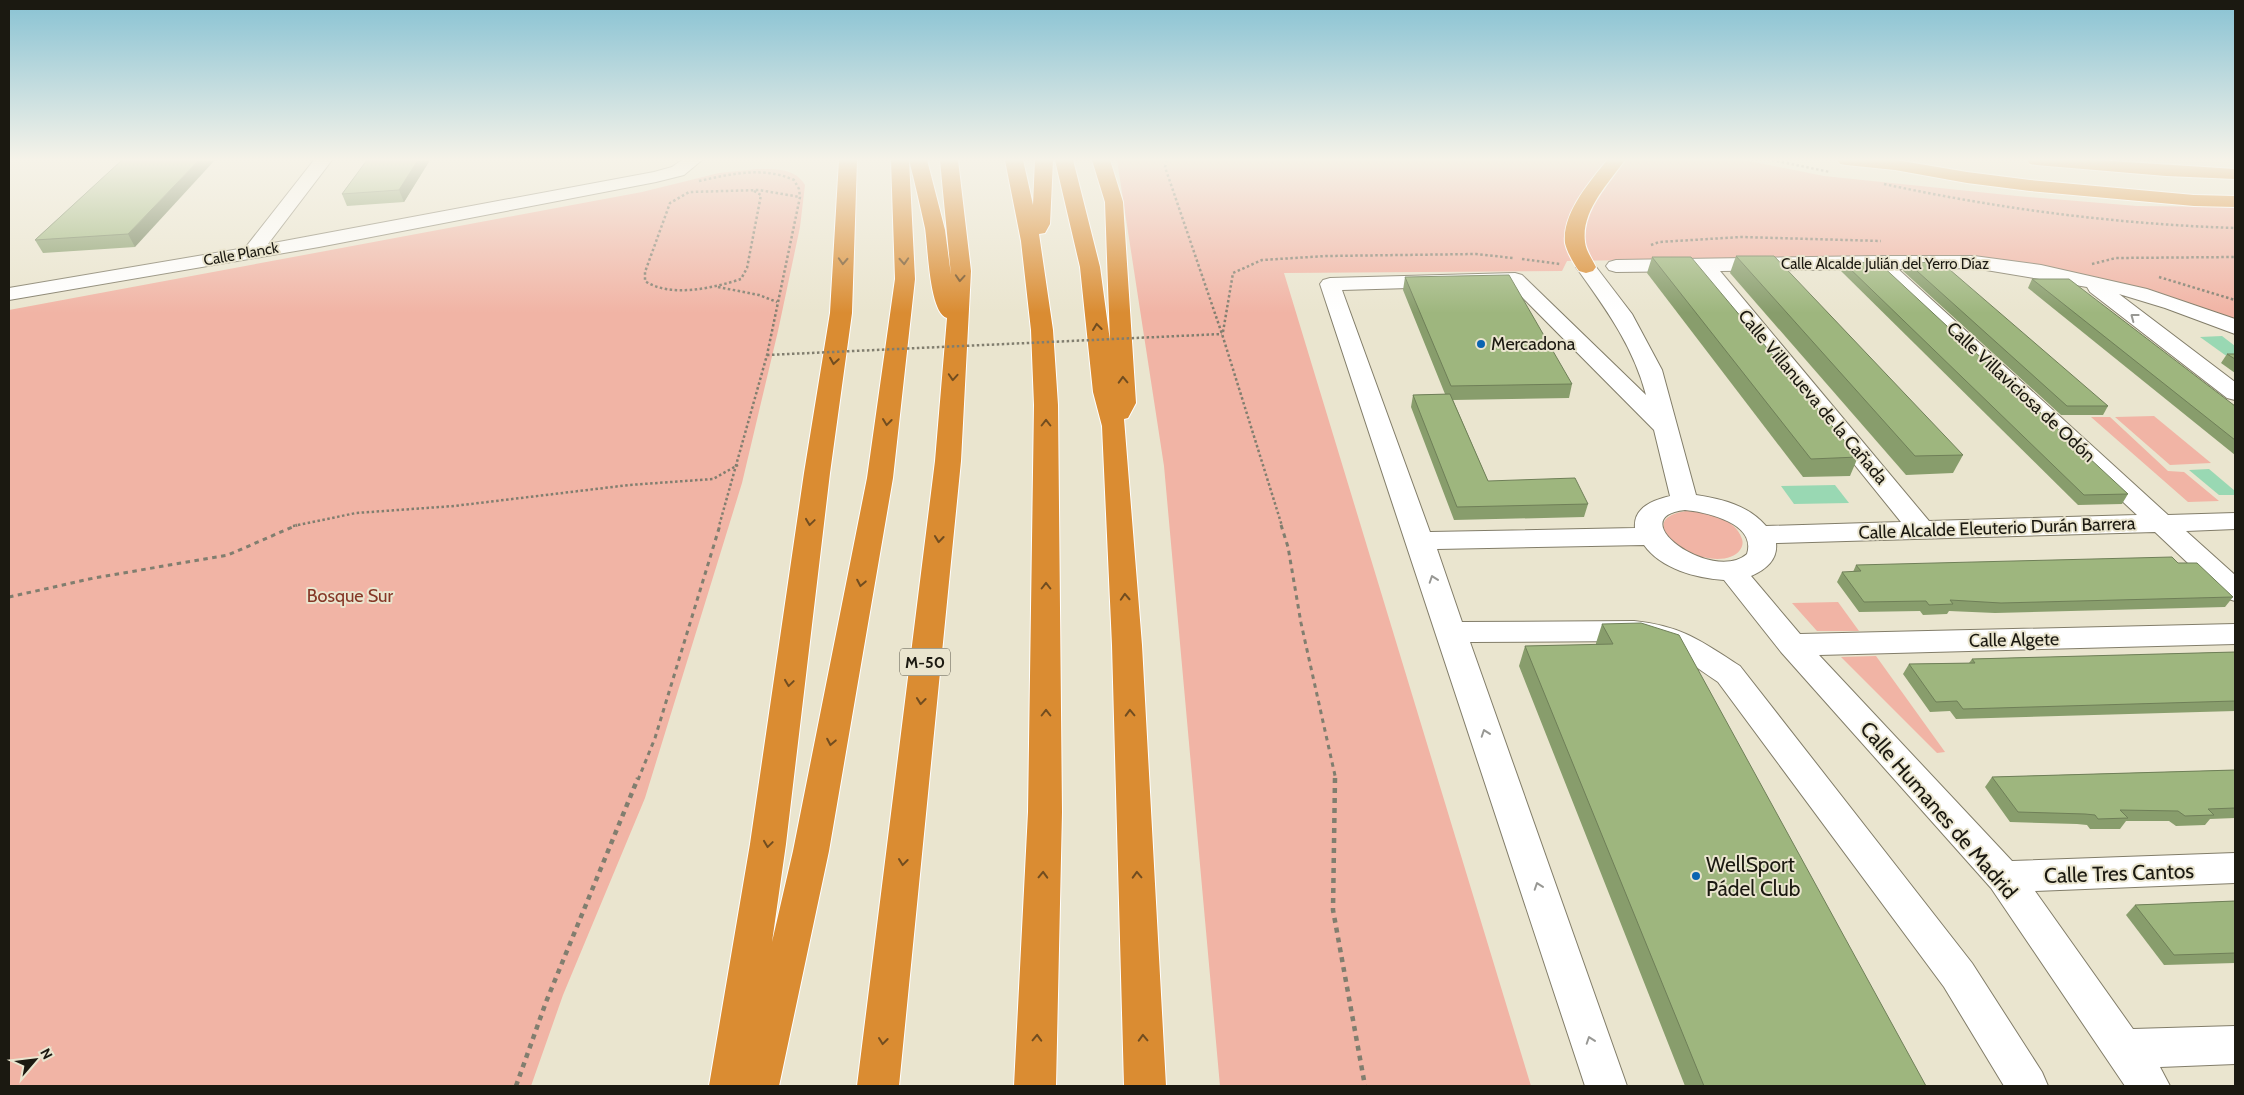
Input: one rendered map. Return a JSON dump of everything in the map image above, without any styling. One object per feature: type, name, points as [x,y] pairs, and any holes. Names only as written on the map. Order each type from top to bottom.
[{"type":"highway","points":[[730,1086],[768,844],[816,483],[841,313],[846,211]]},
{"type":"highway","points":[[758,1086],[811,851],[880,478],[905,279],[902,211]]},
{"type":"highway","points":[[930,211],[935,230],[942,288],[956,328]]},
{"type":"highway","name":"M-50","points":[[878,1086],[948,461],[961,271],[955,211]]},
{"type":"highway","points":[[1025,211],[1031,241],[1042,330],[1046,405],[1046,812],[1035,1086]]},
{"type":"highway","points":[[1031,241],[1041,224],[1042,211]]},
{"type":"highway","points":[[1076,211],[1090,267],[1105,392],[1114,426],[1128,645],[1145,1086]]},
{"type":"highway","points":[[1114,426],[1124,403],[1115,211]]},
{"type":"highway","points":[[1582,211],[1579,218],[1575,243],[1586,267]]},
{"type":"street","points":[[252,252],[284,211]]},
{"type":"street","name":"Calle Planck","points":[[9,294],[474,211]]},
{"type":"street","name":"Calle Villaviciosa de Odón","points":[[1879,262],[2164,523],[2235,591]]},
{"type":"street","name":"Calle Alcalde Julián del Yerro Díaz","points":[[1616,266],[1974,262],[2025,267],[2086,280],[2172,303],[2235,328]]},
{"type":"street","name":"Calle Villanueva de la Cañada","points":[[1704,265],[1922,530]]},
{"type":"street","points":[[1586,267],[1621,314],[1651,370],[1664,426],[1686,502]]},
{"type":"street","points":[[1606,1086],[1330,284],[1515,279],[1664,426]]},
{"type":"street","points":[[2086,280],[2235,393]]},
{"type":"street","points":[[1686,502],[1720,508],[1736,515],[1750,524],[1759,535],[1763,545],[1762,554],[1756,562],[1745,568],[1713,570],[1675,558],[1661,548],[1652,536],[1648,526],[1650,516],[1654,512],[1670,503],[1686,502]]},
{"type":"street","name":"Calle Alcalde Eleuterio Durán Barrera","points":[[1759,535],[2235,521]]},
{"type":"street","points":[[1420,541],[1652,536]]},
{"type":"street","name":"Calle Humanes de Madrid","points":[[1731,570],[1792,645],[2004,877],[2149,1086]]},
{"type":"street","points":[[1451,632],[1634,631],[1660,634],[1681,643],[1730,674],[1958,975],[2027,1086]]},
{"type":"street","name":"Calle Algete","points":[[1792,645],[2235,634]]},
{"type":"street","name":"Calle Tres Cantos","points":[[2004,877],[2235,868]]},
{"type":"street","points":[[2123,1049],[2235,1045]]},
{"type":"path","points":[[667,211],[645,272],[645,282],[651,287],[662,290],[715,286],[736,282],[744,275],[758,211]]},
{"type":"path","points":[[516,1086],[546,1002],[655,738],[738,465],[766,355],[797,211]]},
{"type":"path","points":[[1180,211],[1222,334],[1288,546],[1301,623],[1336,780],[1333,910],[1365,1086]]},
{"type":"path","points":[[1222,334],[1233,273],[1262,260],[1326,256],[1476,254],[1586,267]]},
{"type":"path","points":[[2086,280],[2087,270],[2094,262],[2116,258],[2235,257]]},
{"type":"path","points":[[715,286],[759,295],[778,302]]},
{"type":"path","points":[[766,355],[1222,334]]},
{"type":"path","points":[[9,597],[94,578],[228,555],[288,528],[308,522],[356,513],[454,506],[629,485],[713,479],[738,465]]},
{"type":"green space","name":"Bosque Sur","points":[[540,211],[802,211],[778,331],[742,483],[645,798],[563,995],[531,1086],[9,1086],[9,310]]},
{"type":"green space","points":[[1125,211],[2235,211],[2235,322],[2158,293],[2095,277],[2058,269],[1947,255],[1567,261],[1562,271],[1284,273],[1531,1086],[1220,1086],[1164,466]]},
{"type":"green space","points":[[2154,416],[2211,463],[2170,465],[2115,417]]},
{"type":"green space","points":[[2091,417],[2110,417],[2168,471],[2184,472],[2219,501],[2188,502]]},
{"type":"green space","points":[[1686,511],[1710,514],[1733,525],[1742,539],[1743,544],[1740,550],[1733,556],[1723,559],[1711,559],[1687,552],[1676,546],[1668,539],[1664,531],[1664,522],[1670,516]]},
{"type":"green space","points":[[1838,602],[1859,631],[1817,631],[1792,603]]},
{"type":"green space","points":[[1876,656],[1945,752],[1937,753],[1841,657]]},
{"type":"shaded area","points":[[2222,336],[2235,346],[2235,360],[2232,360],[2200,337]]},
{"type":"shaded area","points":[[2209,469],[2235,491],[2235,495],[2219,495],[2189,470]]},
{"type":"shaded area","points":[[1835,485],[1849,503],[1794,504],[1781,486]]},
{"type":"building","points":[[66,211],[150,211],[128,234],[35,240]]},
{"type":"building","points":[[1736,256],[1774,256],[1963,455],[1915,456]]},
{"type":"building","points":[[1652,257],[1691,257],[1858,457],[1811,459]]},
{"type":"building","points":[[1878,262],[2128,494],[2084,495],[1844,263]]},
{"type":"building","points":[[1907,262],[1942,263],[2108,406],[2067,406]]},
{"type":"building","name":"Mercadona","points":[[1509,275],[1572,384],[1451,386],[1405,277]]},
{"type":"building","points":[[2032,279],[2069,279],[2235,406],[2235,440]]},
{"type":"building","points":[[2227,354],[2235,354],[2235,359]]},
{"type":"building","points":[[1450,394],[1488,481],[1575,478],[1588,504],[1457,507],[1413,395]]},
{"type":"building","points":[[2172,557],[2178,563],[2197,563],[2233,597],[2001,603],[1950,600],[1953,604],[1929,605],[1926,601],[1864,602],[1842,572],[1861,571],[1856,565]]},
{"type":"building","name":"WellSport Pádel Club","points":[[1641,623],[1679,635],[1926,1086],[1704,1086],[1525,646],[1613,644],[1602,624]]},
{"type":"building","points":[[2235,652],[2235,701],[1963,709],[1957,701],[1936,702],[1909,664],[1975,663],[1972,659]]},
{"type":"building","points":[[2235,770],[2235,808],[2208,809],[2214,815],[2185,816],[2178,811],[2120,810],[2128,818],[2098,819],[2095,815],[2085,814],[2018,812],[1992,777]]},
{"type":"building","points":[[2235,901],[2235,953],[2174,955],[2135,905]]},
{"type":"place","name":"Mercadona","points":[[1481,344]]},
{"type":"place","name":"WellSport Pádel Club","points":[[1696,876]]}]
